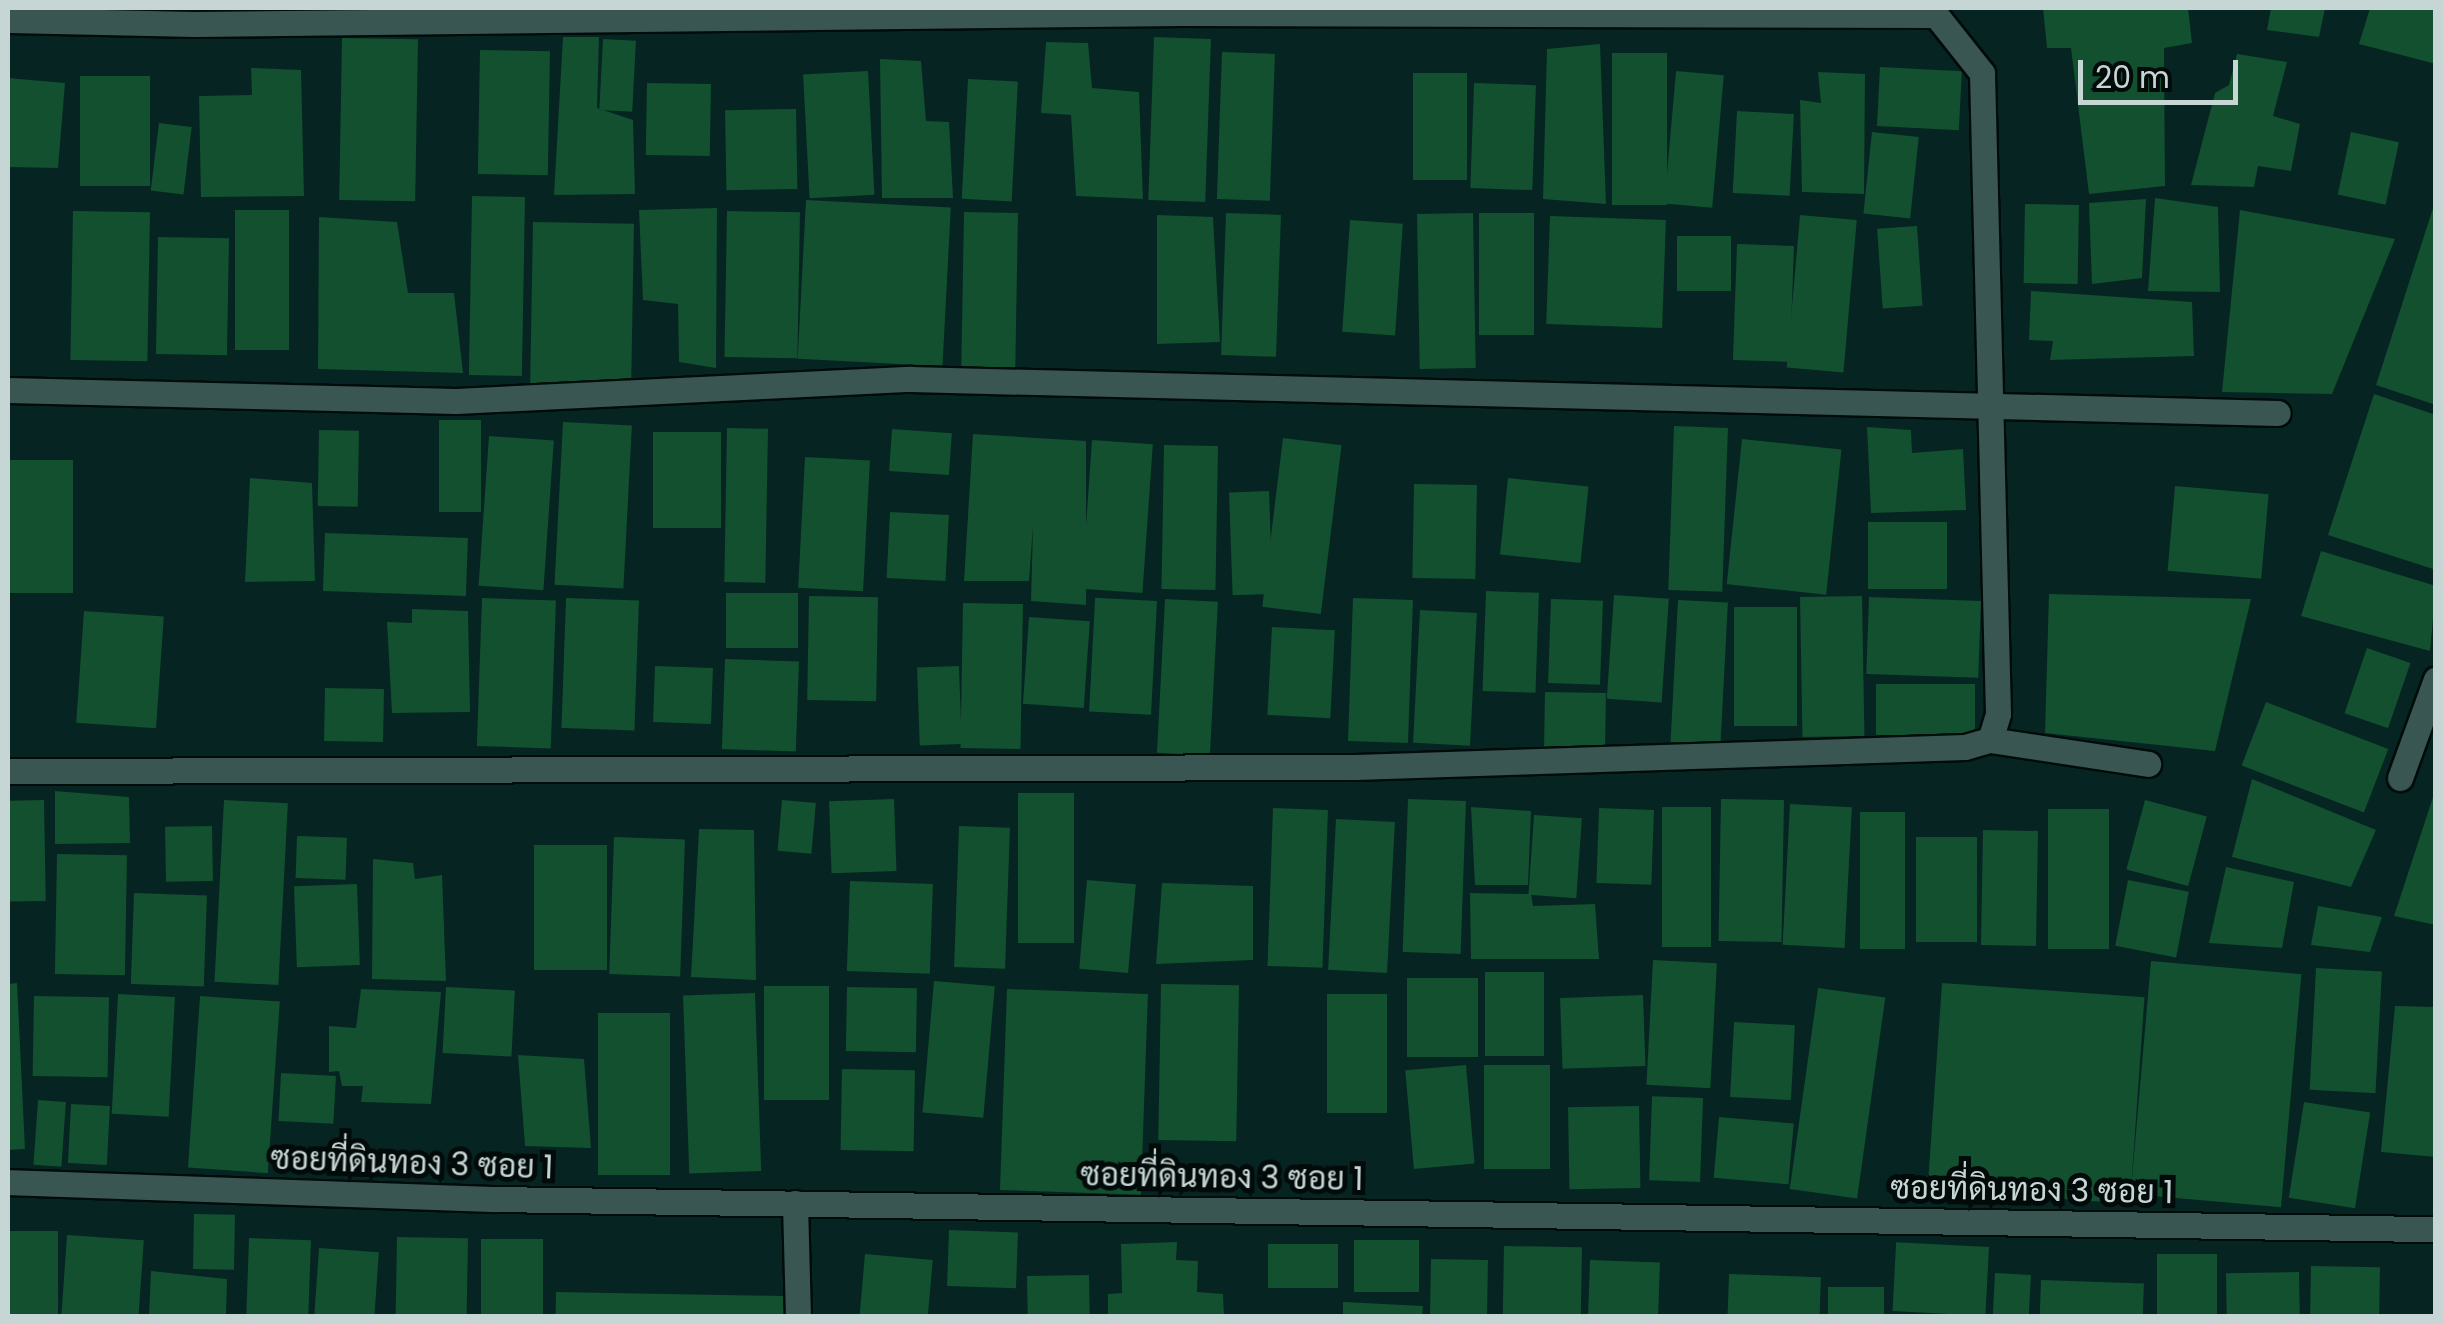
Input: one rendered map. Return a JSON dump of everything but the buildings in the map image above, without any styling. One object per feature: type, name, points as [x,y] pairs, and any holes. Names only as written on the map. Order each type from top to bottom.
[{"type":"street","points":[[8,20],[195,24],[1299,12],[1936,14],[1982,73],[1998,714],[1990,740]]},
{"type":"street","points":[[8,390],[456,401],[910,379],[1990,410],[2278,413]]},
{"type":"street","points":[[2400,778],[2436,679]]},
{"type":"street","points":[[8,770],[1355,767],[1965,746],[1990,740],[2148,764]]},
{"type":"street","name":"ซอยที่ดินทอง 3 ซอย 1","points":[[8,1182],[795,1203],[2436,1228]]},
{"type":"street","points":[[795,1203],[798,1316]]}]
